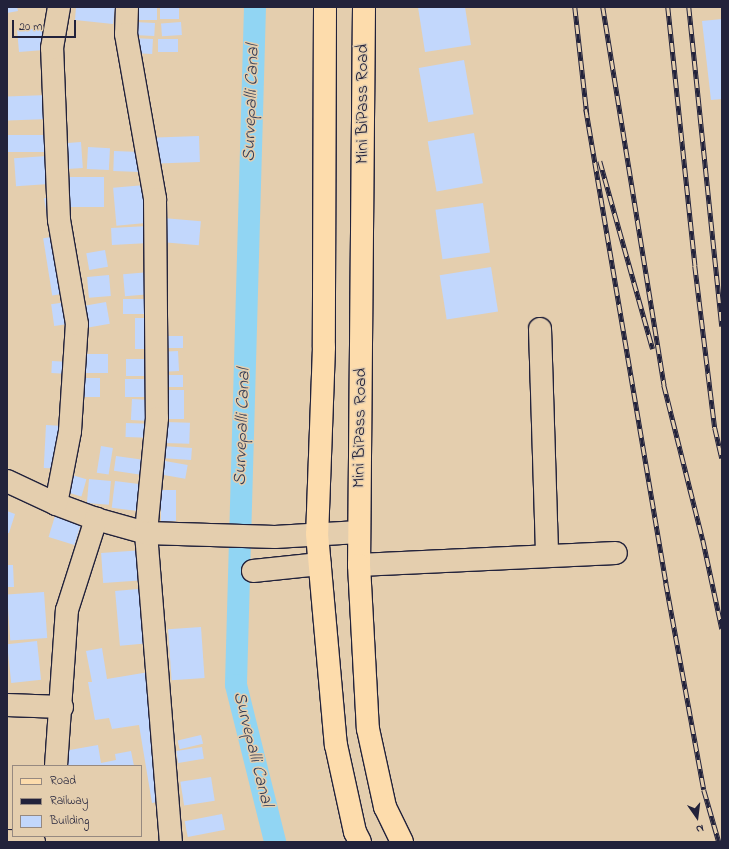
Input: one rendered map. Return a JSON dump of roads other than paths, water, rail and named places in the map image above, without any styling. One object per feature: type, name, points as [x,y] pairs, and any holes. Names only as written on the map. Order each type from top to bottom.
[{"type":"main road","points":[[325,7],[324,347],[317,534],[336,745],[355,832],[360,842]]},
{"type":"main road","name":"Mini BiPass Road","points":[[364,7],[359,565],[368,729],[385,807],[402,842]]},
{"type":"street","points":[[56,504],[70,431],[77,324],[59,220],[52,48],[59,7]]},
{"type":"street","points":[[128,7],[126,34],[155,198],[157,418],[146,532],[171,842]]},
{"type":"street","points":[[540,328],[547,556]]},
{"type":"street","points":[[7,481],[56,504],[96,519],[146,532],[171,535],[275,537],[359,532]]},
{"type":"street","points":[[56,765],[62,707],[67,610],[96,519]]},
{"type":"street","points":[[359,565],[616,553]]},
{"type":"street","points":[[253,571],[320,564]]},
{"type":"street","points":[[7,705],[62,707]]},
{"type":"street","points":[[7,841],[34,842]]},
{"type":"waterway","name":"Survepalli Canal","points":[[255,7],[236,685],[275,842]]},
{"type":"railway","points":[[575,7],[587,114]]},
{"type":"railway","points":[[603,7],[664,385],[703,540],[722,629]]},
{"type":"railway","points":[[668,7],[695,266],[715,428],[722,458]]},
{"type":"railway","points":[[689,7],[722,326]]},
{"type":"railway","points":[[586,109],[666,583],[704,790],[719,842]]},
{"type":"railway","points":[[600,161],[653,349]]}]
